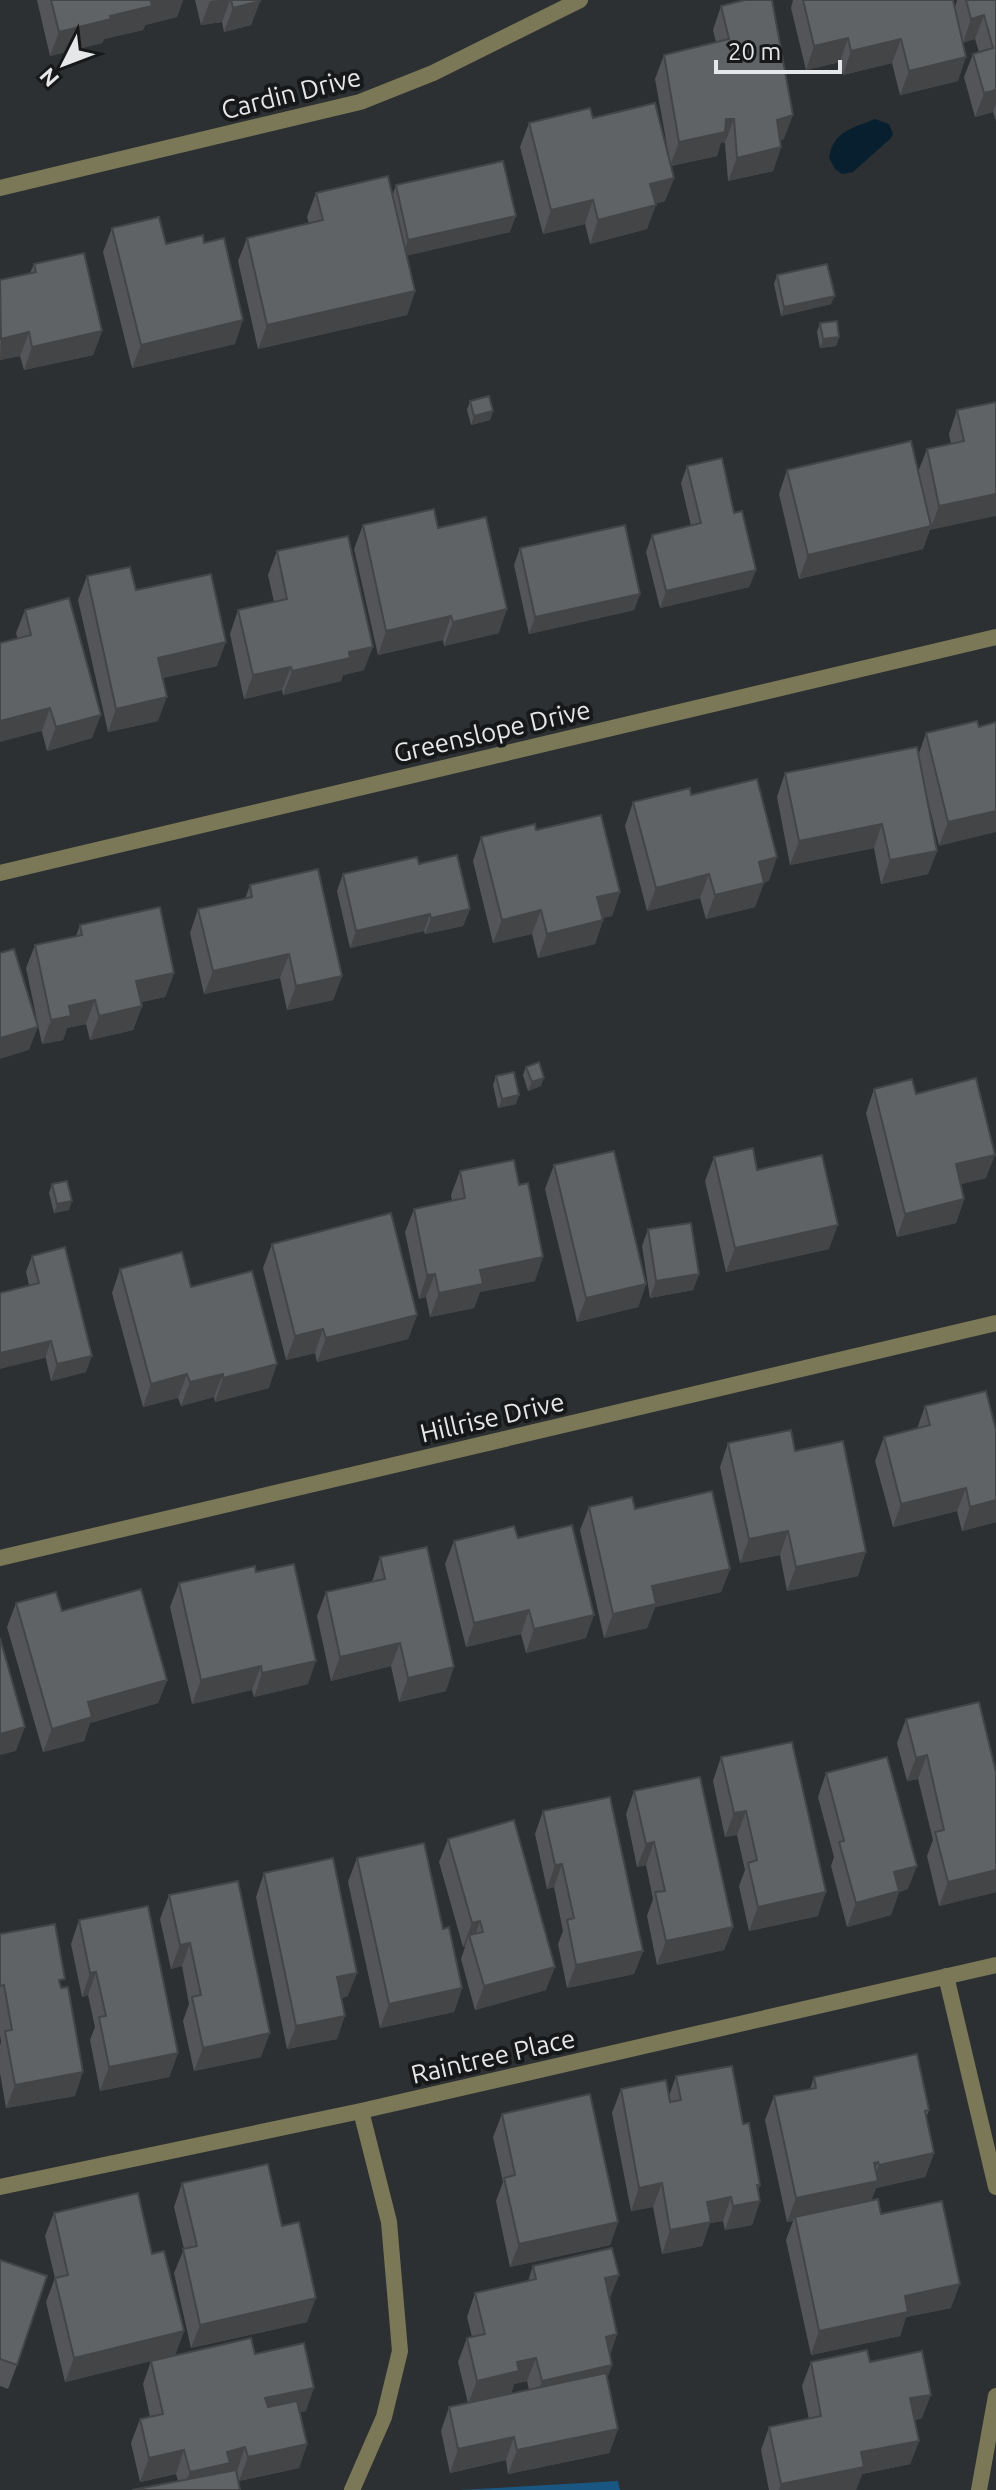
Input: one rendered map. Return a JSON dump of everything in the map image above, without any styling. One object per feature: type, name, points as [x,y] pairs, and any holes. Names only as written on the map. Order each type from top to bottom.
[{"type":"street","name":"Cardin Drive","points":[[0,188],[360,102],[433,73],[580,0]]},
{"type":"street","name":"Greenslope Drive","points":[[0,873],[996,637]]},
{"type":"street","name":"Hillrise Drive","points":[[0,1558],[996,1323]]},
{"type":"street","name":"Raintree Place","points":[[0,2187],[361,2111],[996,1965]]},
{"type":"street","points":[[946,1976],[996,2187]]},
{"type":"street","points":[[352,2490],[384,2417],[400,2351],[389,2222],[361,2111]]},
{"type":"street","points":[[979,2490],[996,2396]]},
{"type":"shaded area","points":[[875,119],[889,124],[893,134],[890,139],[853,172],[842,174],[829,158],[835,142],[845,132]]},
{"type":"shaded area","points":[[618,2481],[620,2490],[460,2490]]},
{"type":"building","points":[[51,0],[159,0],[151,2],[152,6],[59,32]]},
{"type":"building","points":[[231,0],[259,0],[260,1],[233,8]]},
{"type":"building","points":[[745,0],[772,0],[793,115],[777,120],[781,147],[737,158],[734,119],[726,119],[725,132],[679,142],[664,55],[729,39],[721,6]]},
{"type":"building","points":[[803,0],[953,0],[966,57],[909,71],[901,39],[851,51],[848,38],[814,46]]},
{"type":"building","points":[[966,0],[996,0],[996,90],[984,93],[973,54],[993,48],[984,15],[971,19]]},
{"type":"building","points":[[655,103],[674,178],[650,184],[656,205],[598,220],[593,200],[551,210],[529,123],[590,108],[593,118]]},
{"type":"building","points":[[503,161],[516,216],[408,240],[396,185]]},
{"type":"building","points":[[388,176],[415,291],[267,325],[247,238],[323,220],[316,193]]},
{"type":"building","points":[[159,217],[166,244],[203,235],[204,243],[224,238],[243,320],[141,345],[112,228]]},
{"type":"building","points":[[84,253],[102,331],[32,347],[29,332],[1,339],[0,280],[36,272],[34,264]]},
{"type":"building","points":[[827,264],[835,296],[784,307],[777,275]]},
{"type":"building","points":[[837,321],[839,337],[823,339],[820,323]]},
{"type":"building","points":[[489,396],[493,411],[474,416],[470,401]]},
{"type":"building","points":[[996,402],[996,494],[939,506],[927,449],[964,441],[957,410]]},
{"type":"building","points":[[911,441],[931,526],[808,555],[787,470]]},
{"type":"building","points":[[722,458],[734,513],[742,511],[756,570],[666,591],[652,535],[701,523],[687,466]]},
{"type":"building","points":[[434,509],[438,528],[486,517],[507,609],[453,622],[451,616],[386,631],[363,525]]},
{"type":"building","points":[[625,525],[640,594],[535,617],[520,548]]},
{"type":"building","points":[[348,536],[373,647],[349,652],[350,658],[292,671],[291,667],[253,675],[238,610],[287,599],[277,551]]},
{"type":"building","points":[[130,567],[136,590],[211,574],[226,642],[158,658],[167,697],[116,709],[87,576]]},
{"type":"building","points":[[69,598],[101,715],[56,727],[50,708],[0,721],[0,643],[31,635],[25,610]]},
{"type":"building","points":[[977,721],[979,727],[996,722],[996,811],[948,822],[926,733]]},
{"type":"building","points":[[917,747],[937,851],[890,860],[882,824],[799,841],[785,773]]},
{"type":"building","points":[[757,779],[777,857],[759,862],[764,883],[715,895],[709,874],[656,888],[633,802],[690,788],[691,795]]},
{"type":"building","points":[[601,815],[620,892],[597,897],[603,920],[547,934],[541,910],[502,920],[481,837],[535,824],[536,830]]},
{"type":"building","points":[[457,855],[470,909],[431,918],[430,914],[356,931],[343,874],[417,857],[419,864]]},
{"type":"building","points":[[318,869],[342,976],[296,986],[289,954],[213,971],[198,909],[252,897],[250,885]]},
{"type":"building","points":[[160,907],[174,973],[136,981],[142,1006],[99,1016],[95,1000],[69,1006],[71,1016],[51,1020],[35,945],[82,935],[80,925]]},
{"type":"building","points":[[14,949],[38,1027],[0,1038],[0,953]]},
{"type":"building","points":[[539,1062],[544,1078],[532,1082],[526,1067]]},
{"type":"building","points":[[514,1072],[519,1095],[502,1099],[496,1076]]},
{"type":"building","points":[[976,1078],[995,1155],[956,1164],[964,1199],[905,1214],[874,1089],[912,1079],[916,1094]]},
{"type":"building","points":[[753,1148],[757,1170],[822,1155],[838,1225],[735,1248],[714,1157]]},
{"type":"building","points":[[614,1151],[646,1284],[586,1298],[554,1165]]},
{"type":"building","points":[[514,1160],[519,1185],[528,1183],[543,1257],[480,1270],[483,1284],[439,1293],[435,1274],[427,1275],[414,1209],[465,1198],[460,1171]]},
{"type":"building","points":[[67,1181],[72,1201],[57,1204],[52,1184]]},
{"type":"building","points":[[391,1213],[417,1315],[326,1338],[323,1329],[295,1336],[272,1244]]},
{"type":"building","points":[[691,1223],[699,1274],[656,1281],[648,1229]]},
{"type":"building","points":[[65,1247],[92,1356],[57,1364],[51,1341],[0,1353],[0,1293],[39,1283],[32,1256]]},
{"type":"building","points":[[182,1252],[191,1287],[252,1271],[277,1364],[223,1378],[223,1374],[190,1382],[187,1374],[151,1384],[120,1269]]},
{"type":"building","points":[[986,1391],[996,1430],[996,1500],[970,1507],[966,1488],[901,1504],[884,1437],[930,1425],[925,1406]]},
{"type":"building","points":[[791,1430],[795,1451],[843,1441],[866,1552],[796,1567],[788,1531],[749,1539],[728,1443]]},
{"type":"building","points":[[712,1491],[730,1569],[652,1586],[656,1604],[613,1614],[589,1507],[632,1497],[635,1509]]},
{"type":"building","points":[[572,1525],[594,1615],[534,1629],[529,1610],[474,1623],[454,1541],[514,1526],[518,1538]]},
{"type":"building","points":[[427,1547],[454,1667],[408,1678],[400,1643],[340,1657],[326,1592],[385,1579],[380,1557]]},
{"type":"building","points":[[294,1564],[316,1661],[262,1673],[261,1666],[201,1680],[179,1583],[255,1566],[256,1572]]},
{"type":"building","points":[[141,1589],[167,1680],[88,1702],[92,1717],[52,1729],[16,1603],[56,1592],[62,1611]]},
{"type":"building","points":[[0,1638],[25,1727],[0,1734]]},
{"type":"building","points":[[979,1702],[996,1772],[996,1870],[948,1882],[935,1832],[944,1830],[927,1755],[916,1758],[906,1719]]},
{"type":"building","points":[[792,1742],[826,1892],[758,1907],[748,1863],[757,1860],[746,1811],[734,1813],[721,1757]]},
{"type":"building","points":[[887,1757],[917,1866],[894,1872],[899,1891],[856,1903],[839,1842],[844,1841],[826,1773]]},
{"type":"building","points":[[700,1777],[733,1927],[666,1941],[655,1892],[665,1891],[654,1842],[646,1844],[634,1791]]},
{"type":"building","points":[[610,1797],[643,1951],[576,1965],[567,1920],[574,1918],[562,1864],[555,1865],[543,1811]]},
{"type":"building","points":[[514,1820],[555,1967],[484,1986],[469,1935],[483,1932],[480,1921],[472,1923],[448,1839]]},
{"type":"building","points":[[424,1843],[443,1929],[449,1927],[462,1988],[389,2004],[357,1858]]},
{"type":"building","points":[[333,1858],[357,1973],[337,1977],[345,2016],[296,2026],[264,1873]]},
{"type":"building","points":[[238,1881],[270,2033],[203,2048],[192,1997],[201,1995],[190,1943],[180,1945],[169,1895]]},
{"type":"building","points":[[148,1906],[178,2053],[109,2067],[99,2017],[106,2016],[96,1972],[90,1973],[79,1920]]},
{"type":"building","points":[[55,1924],[65,1979],[59,1980],[61,1988],[68,1987],[83,2072],[15,2085],[5,2031],[12,2030],[4,1985],[0,1986],[0,1934]]},
{"type":"building","points":[[917,2054],[934,2153],[879,2165],[878,2162],[874,2163],[878,2181],[796,2198],[774,2096],[816,2088],[814,2077]]},
{"type":"building","points":[[732,2066],[743,2124],[749,2123],[760,2201],[733,2206],[731,2197],[707,2202],[711,2222],[670,2230],[662,2183],[639,2188],[621,2089],[666,2080],[670,2102],[681,2100],[676,2076]]},
{"type":"building","points":[[590,2094],[618,2222],[519,2244],[504,2178],[515,2175],[502,2114]]},
{"type":"building","points":[[268,2164],[282,2226],[299,2222],[316,2298],[200,2325],[183,2249],[197,2246],[182,2183]]},
{"type":"building","points":[[138,2193],[152,2254],[164,2251],[184,2331],[74,2358],[55,2278],[68,2275],[54,2213]]},
{"type":"building","points":[[878,2199],[881,2214],[942,2201],[960,2284],[905,2296],[908,2312],[819,2331],[795,2217]]},
{"type":"building","points":[[612,2248],[619,2275],[605,2278],[617,2334],[606,2337],[612,2365],[542,2381],[536,2358],[517,2362],[519,2371],[477,2381],[467,2338],[485,2334],[475,2293],[536,2279],[533,2266]]},
{"type":"building","points":[[0,2260],[47,2276],[17,2365],[0,2359]]},
{"type":"building","points":[[251,2338],[255,2354],[304,2343],[314,2388],[265,2398],[268,2407],[297,2401],[307,2444],[248,2457],[245,2447],[227,2452],[230,2463],[190,2472],[184,2450],[149,2458],[140,2419],[163,2414],[151,2361]]},
{"type":"building","points":[[867,2350],[870,2362],[922,2351],[931,2395],[910,2398],[919,2441],[861,2452],[864,2467],[781,2484],[769,2427],[821,2416],[811,2362]]},
{"type":"building","points":[[606,2373],[618,2429],[517,2450],[514,2437],[458,2449],[449,2407]]},
{"type":"building","points":[[236,2470],[240,2490],[132,2490]]}]
